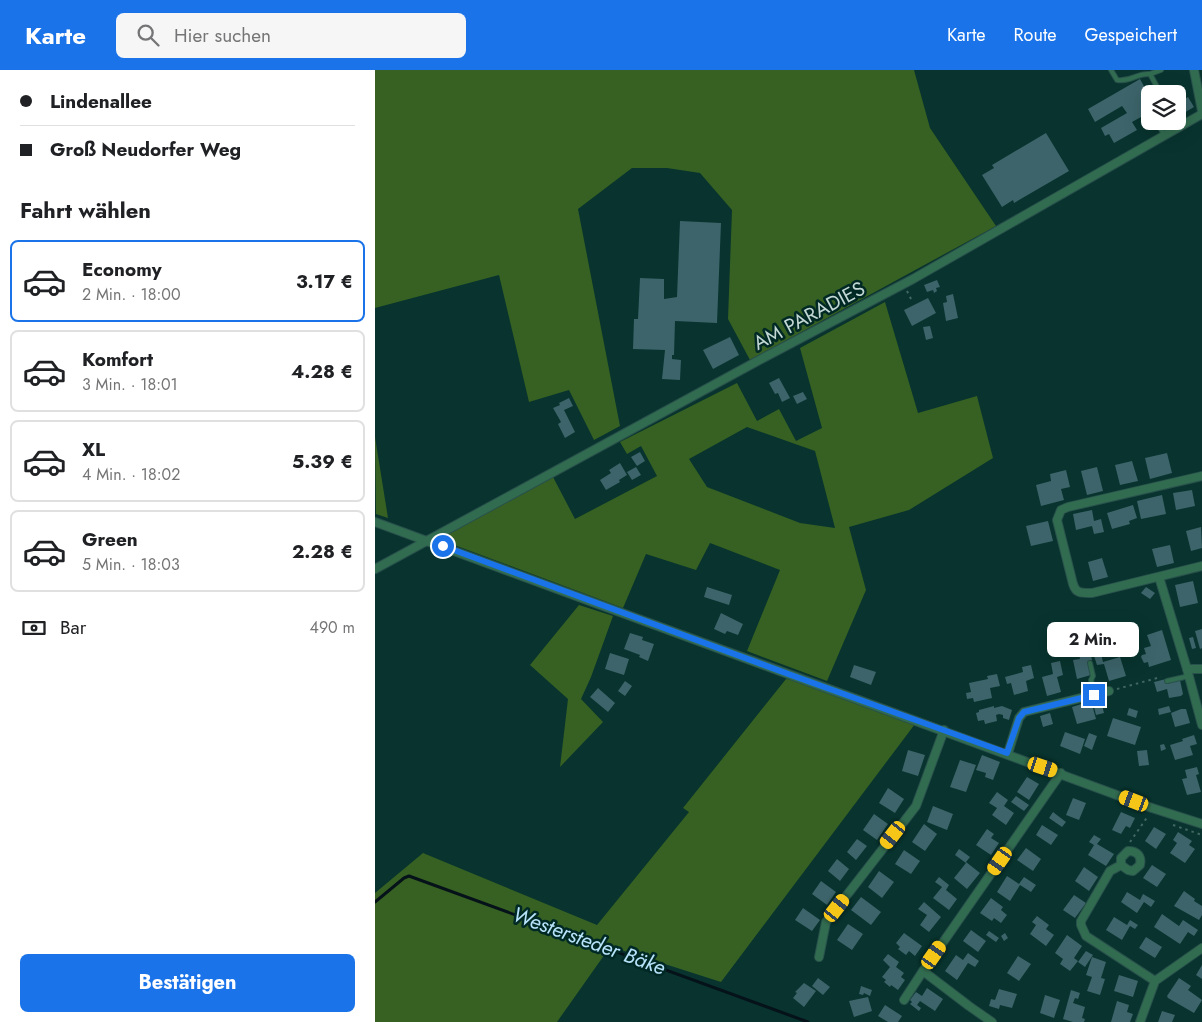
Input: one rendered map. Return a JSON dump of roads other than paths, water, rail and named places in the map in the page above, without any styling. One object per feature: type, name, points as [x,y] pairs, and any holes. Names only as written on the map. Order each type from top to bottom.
[{"type":"street","points":[[1194,70],[1202,112]]},
{"type":"street","name":"AM PARADIES","points":[[375,569],[904,284],[1165,136],[1202,112]]},
{"type":"street","points":[[1202,476],[1068,507],[1061,510],[1057,520],[1073,584],[1075,590],[1079,593],[1092,593],[1202,566]]},
{"type":"street","points":[[375,522],[945,730],[1152,808],[1202,824]]},
{"type":"street","points":[[1159,576],[1202,725]]},
{"type":"street","points":[[1188,673],[1202,669]]},
{"type":"street","points":[[1007,753],[1019,718],[1024,712],[1109,691]]},
{"type":"street","points":[[819,957],[826,922],[916,806],[945,730]]},
{"type":"street","points":[[904,1000],[1061,773]]},
{"type":"street","points":[[1128,851],[1137,852],[1141,861],[1137,869],[1128,870],[1121,865],[1121,858],[1128,851]]},
{"type":"street","points":[[1121,865],[1110,871],[1081,920],[1081,925],[1087,936],[1155,981]]},
{"type":"street","points":[[1140,1022],[1155,981],[1202,948]]},
{"type":"street","points":[[923,971],[992,1022]]},
{"type":"lane","points":[[1111,70],[1117,80],[1126,81],[1142,74],[1150,74],[1161,70]]},
{"type":"lane","points":[[1150,74],[1156,85]]},
{"type":"lane","points":[[1161,130],[1165,136]]},
{"type":"lane","points":[[1090,663],[1094,695]]},
{"type":"lane","points":[[1167,682],[1188,673]]},
{"type":"waterway","name":"Westersteder Bäke","points":[[375,902],[409,876],[808,1022]]}]
